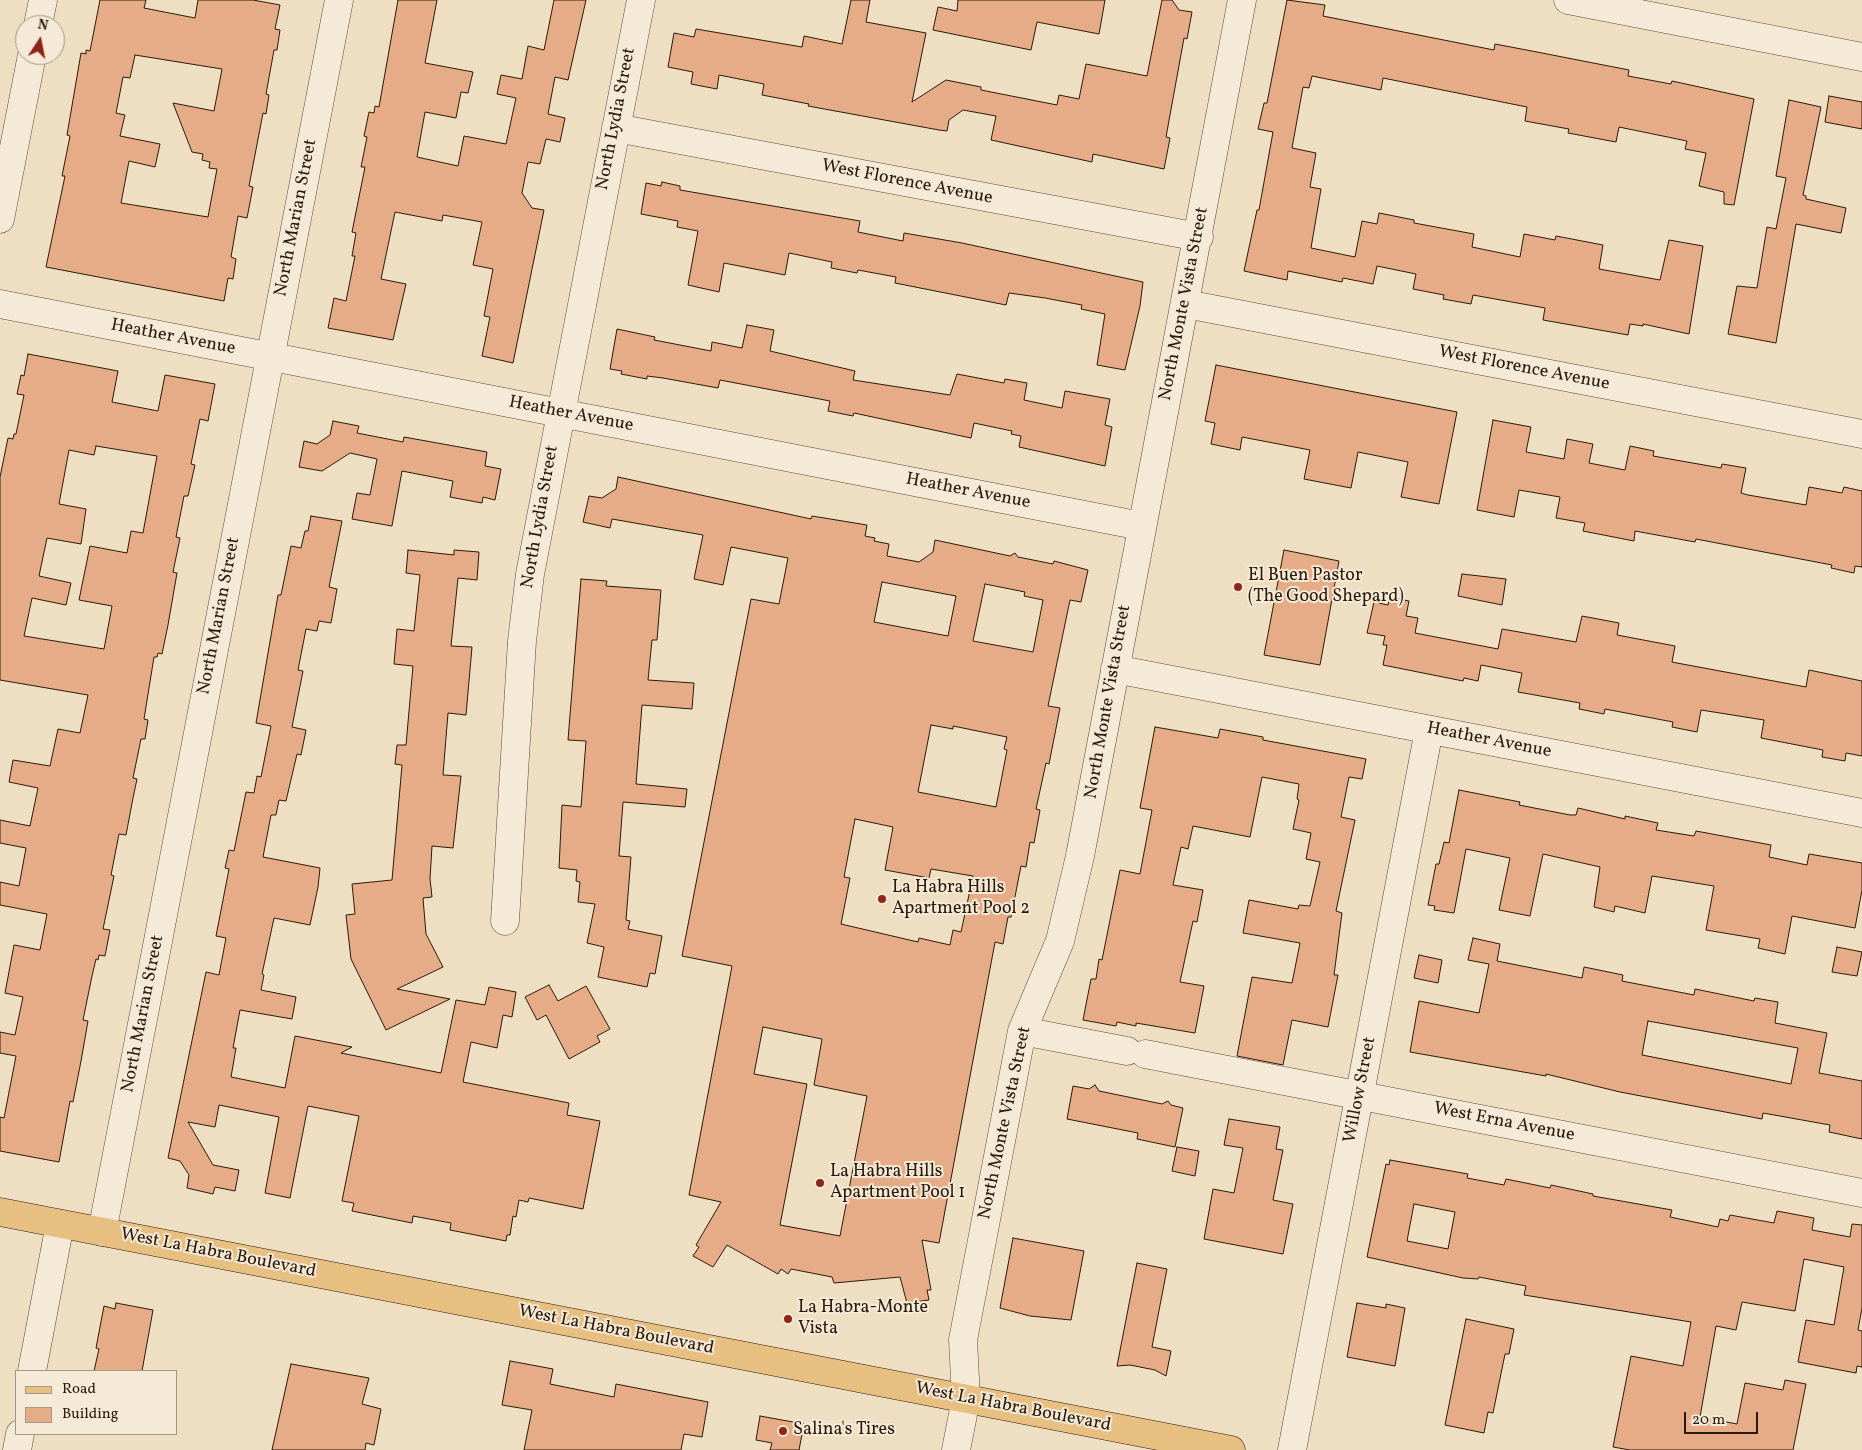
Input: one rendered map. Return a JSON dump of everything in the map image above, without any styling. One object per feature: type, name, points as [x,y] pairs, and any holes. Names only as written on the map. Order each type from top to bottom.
[{"type":"main road","name":"West La Habra Boulevard","points":[[0,1212],[1232,1450]]},
{"type":"street","points":[[40,15],[43,0]]},
{"type":"street","name":"North Marian Street","points":[[102,1232],[338,0]]},
{"type":"street","name":"North Lydia Street","points":[[505,921],[522,641],[530,574],[641,0]]},
{"type":"street","name":"North Monte Vista Street","points":[[956,1450],[966,1399],[963,1340],[1022,1030],[1060,940],[1080,856],[1199,237],[1242,0]]},
{"type":"street","points":[[1568,0],[1862,57]]},
{"type":"street","points":[[0,219],[30,65]]},
{"type":"street","name":"West Florence Avenue","points":[[616,128],[1199,237]]},
{"type":"street","name":"Heather Avenue","points":[[0,304],[1142,526]]},
{"type":"street","name":"West Florence Avenue","points":[[1186,304],[1862,434]]},
{"type":"street","name":"Heather Avenue","points":[[1115,669],[1862,813]]},
{"type":"street","name":"Willow Street","points":[[1292,1450],[1429,730]]},
{"type":"street","name":"West Erna Avenue","points":[[1022,1030],[1862,1192]]},
{"type":"street","points":[[32,1370],[60,1224]]},
{"type":"street","points":[[17,1450],[20,1435]]},
{"type":"building","points":[[100,0],[146,0],[144,8],[195,18],[198,0],[253,0],[280,5],[275,29],[280,30],[277,50],[274,50],[266,94],[269,95],[266,114],[263,113],[249,186],[253,187],[247,218],[238,216],[231,257],[236,259],[233,279],[228,278],[224,301],[46,267],[65,176],[62,176],[70,136],[67,135],[81,53],[86,54],[86,50],[90,51]],"holes":[[[135,55],[222,69],[214,111],[173,103],[192,152],[203,154],[202,160],[210,162],[209,168],[217,169],[208,217],[121,203],[129,161],[155,167],[160,144],[120,136],[125,115],[116,113],[123,77],[130,78]]]},
{"type":"building","points":[[398,0],[437,0],[425,63],[473,72],[468,93],[461,92],[456,118],[425,112],[417,157],[458,166],[464,136],[506,144],[516,98],[497,94],[501,75],[522,79],[528,46],[544,50],[554,0],[586,0],[568,80],[555,77],[548,114],[565,118],[560,142],[546,139],[540,164],[528,162],[522,193],[532,208],[544,210],[513,363],[482,356],[490,317],[484,316],[493,269],[473,265],[482,222],[443,215],[442,221],[395,212],[381,279],[406,284],[393,340],[328,328],[334,298],[346,301],[355,256],[352,256],[356,233],[352,232],[365,167],[361,167],[367,137],[364,136],[369,112],[374,113],[375,106],[379,107]]},
{"type":"building","points":[[851,0],[870,0],[866,22],[926,33],[912,102],[946,80],[981,87],[981,90],[1057,105],[1059,95],[1079,99],[1086,64],[1147,76],[1162,0],[1172,0],[1179,10],[1192,12],[1187,39],[1184,38],[1166,137],[1170,138],[1164,169],[1093,154],[1092,162],[991,140],[996,116],[963,110],[949,120],[947,131],[939,130],[808,106],[809,104],[762,95],[764,84],[719,75],[717,89],[691,84],[693,72],[668,67],[674,33],[694,37],[696,29],[802,47],[804,36],[842,44]]},
{"type":"building","points":[[958,0],[1105,0],[1099,34],[1037,22],[1031,50],[933,30],[938,7],[957,11]]},
{"type":"building","points":[[1287,0],[1325,5],[1323,16],[1494,50],[1495,44],[1537,52],[1629,70],[1628,76],[1671,84],[1672,81],[1754,99],[1734,205],[1724,204],[1724,192],[1699,186],[1706,153],[1685,149],[1687,141],[1619,127],[1616,142],[1568,133],[1569,129],[1525,121],[1527,107],[1383,78],[1381,90],[1312,76],[1309,88],[1303,87],[1292,148],[1316,153],[1310,187],[1321,189],[1311,248],[1355,257],[1362,221],[1377,224],[1379,213],[1414,220],[1414,223],[1474,234],[1472,247],[1520,257],[1524,234],[1555,240],[1556,236],[1603,245],[1599,269],[1660,280],[1669,240],[1703,246],[1689,334],[1643,324],[1643,326],[1630,324],[1628,335],[1543,320],[1545,308],[1473,295],[1471,304],[1443,299],[1444,295],[1413,289],[1416,274],[1377,266],[1373,284],[1343,278],[1342,282],[1288,271],[1287,280],[1244,271],[1257,210],[1259,210],[1273,132],[1258,129],[1264,103],[1267,103]]},
{"type":"building","points":[[1829,96],[1862,102],[1862,129],[1825,122]]},
{"type":"building","points":[[1789,100],[1821,107],[1803,195],[1806,196],[1806,199],[1846,208],[1841,233],[1796,224],[1776,343],[1728,334],[1737,286],[1757,288],[1767,227],[1776,229],[1786,178],[1776,176]]},
{"type":"building","points":[[662,182],[680,186],[680,190],[860,221],[858,232],[903,241],[904,233],[962,243],[1143,282],[1140,306],[1125,370],[1097,365],[1105,314],[1081,309],[1082,305],[1009,293],[1006,305],[895,283],[896,277],[858,270],[857,273],[831,268],[832,262],[789,253],[785,275],[724,263],[719,292],[688,285],[698,231],[677,227],[678,221],[641,214],[646,183],[661,186]]},
{"type":"building","points":[[747,325],[774,330],[770,351],[855,371],[853,380],[950,395],[957,374],[1004,383],[1005,379],[1027,383],[1024,400],[1062,408],[1065,391],[1110,399],[1105,425],[1112,427],[1105,466],[1019,447],[1021,436],[1011,434],[1012,431],[974,423],[971,438],[854,413],[853,416],[828,411],[830,401],[720,380],[718,388],[663,378],[647,376],[647,379],[621,374],[622,371],[610,369],[617,329],[655,337],[654,340],[711,351],[712,342],[742,348]]},
{"type":"building","points":[[28,354],[118,371],[112,402],[158,411],[165,375],[215,384],[208,421],[200,419],[191,464],[195,465],[188,496],[184,496],[176,537],[180,538],[173,572],[177,573],[168,625],[162,654],[158,653],[157,657],[154,657],[144,719],[148,720],[145,739],[141,739],[133,778],[137,779],[126,835],[119,834],[111,875],[114,876],[103,929],[110,930],[105,956],[99,955],[98,960],[96,959],[92,976],[83,1020],[88,1021],[81,1061],[73,1102],[70,1101],[59,1162],[0,1151],[0,1117],[4,1118],[16,1056],[0,1053],[0,1032],[15,1035],[23,997],[5,993],[14,945],[40,950],[47,914],[0,905],[0,882],[19,886],[26,848],[0,843],[0,820],[30,826],[38,788],[9,782],[13,760],[50,766],[58,729],[80,733],[88,695],[0,680],[0,477],[8,438],[13,439],[14,434],[16,434],[24,395],[17,394],[21,375],[24,376]],"holes":[[[96,446],[157,456],[143,533],[131,531],[127,553],[90,546],[79,600],[112,606],[104,649],[24,636],[32,598],[66,605],[71,583],[39,576],[47,538],[81,544],[86,509],[59,504],[69,450],[94,455]]]},
{"type":"building","points":[[1216,365],[1457,412],[1439,504],[1401,497],[1408,462],[1358,452],[1351,488],[1304,479],[1310,450],[1242,437],[1240,450],[1211,444],[1215,423],[1205,421]]},
{"type":"building","points":[[1493,420],[1531,427],[1526,452],[1564,459],[1567,439],[1593,444],[1589,463],[1625,470],[1630,446],[1654,451],[1653,456],[1721,468],[1722,464],[1746,468],[1741,493],[1748,495],[1806,505],[1809,487],[1842,493],[1844,487],[1862,491],[1862,567],[1855,566],[1854,573],[1831,568],[1832,565],[1696,539],[1695,542],[1635,531],[1634,541],[1583,531],[1585,523],[1556,518],[1560,497],[1519,490],[1514,517],[1477,510]]},
{"type":"building","points":[[333,421],[359,426],[357,433],[403,442],[404,437],[487,452],[485,466],[501,469],[495,500],[483,497],[482,503],[450,497],[453,481],[402,471],[392,526],[352,519],[357,493],[370,495],[377,459],[350,453],[322,471],[299,467],[304,441],[317,444],[330,435]]},
{"type":"building","points":[[618,477],[811,519],[812,516],[867,525],[865,536],[875,538],[874,541],[889,544],[887,556],[919,562],[933,552],[935,540],[1010,556],[1015,553],[1018,557],[1053,564],[1054,561],[1088,570],[1081,602],[1070,600],[1048,706],[1060,708],[1049,764],[1046,763],[1036,809],[1040,810],[1034,843],[1030,842],[1026,867],[1021,866],[1011,917],[1008,917],[1003,944],[995,942],[939,1243],[922,1240],[931,1290],[927,1290],[929,1300],[907,1303],[900,1277],[834,1283],[832,1277],[791,1269],[788,1274],[781,1269],[778,1274],[727,1245],[713,1267],[693,1256],[699,1247],[696,1245],[721,1202],[689,1195],[732,966],[682,956],[751,599],[779,604],[788,558],[731,547],[723,585],[694,579],[703,535],[612,519],[610,528],[583,522],[589,496],[602,498],[616,489]],"holes":[[[882,582],[956,596],[948,636],[874,622]],[[985,584],[1025,592],[1024,596],[1043,600],[1033,652],[973,641]],[[931,725],[953,729],[953,726],[1007,737],[1004,749],[1007,750],[996,807],[918,792]],[[855,819],[893,827],[885,870],[929,878],[931,869],[973,876],[961,932],[953,930],[950,945],[919,938],[918,942],[841,924],[850,878],[844,877]],[[763,1027],[822,1039],[814,1085],[867,1096],[840,1236],[780,1225],[807,1084],[754,1074]]]},
{"type":"building","points":[[311,516],[342,521],[329,587],[337,589],[331,623],[319,621],[317,631],[306,629],[298,670],[303,671],[292,727],[306,730],[301,755],[297,754],[286,801],[279,800],[276,815],[271,815],[263,857],[320,868],[318,887],[310,925],[274,918],[262,974],[264,975],[261,990],[296,997],[292,1019],[240,1010],[233,1048],[236,1048],[231,1077],[285,1088],[295,1036],[352,1047],[341,1053],[441,1073],[456,1000],[485,1005],[489,987],[516,992],[512,1017],[503,1015],[497,1048],[471,1042],[463,1082],[569,1103],[567,1115],[600,1121],[583,1209],[529,1198],[528,1202],[519,1200],[516,1217],[513,1216],[510,1235],[507,1235],[506,1241],[450,1230],[451,1223],[413,1216],[412,1223],[352,1211],[354,1203],[342,1201],[359,1116],[308,1106],[290,1198],[265,1193],[279,1117],[219,1105],[215,1127],[188,1122],[213,1165],[239,1170],[235,1191],[215,1187],[213,1194],[187,1188],[189,1175],[180,1161],[168,1158],[206,972],[219,975],[226,938],[216,936],[229,869],[225,868],[229,850],[234,851],[246,792],[254,793],[257,776],[261,777],[271,726],[256,723],[278,595],[281,595],[291,546],[301,548],[305,531],[308,531]]},
{"type":"building","points":[[408,550],[454,555],[454,550],[479,552],[477,580],[458,578],[451,646],[472,647],[466,715],[448,713],[443,775],[461,776],[453,848],[432,846],[430,879],[432,897],[423,898],[426,934],[443,967],[397,989],[450,999],[386,1030],[351,959],[346,915],[355,914],[352,884],[392,880],[402,765],[395,764],[397,745],[406,745],[413,666],[394,664],[397,629],[414,631],[420,575],[406,573]]},
{"type":"building","points":[[1284,550],[1339,561],[1320,665],[1264,655]]},
{"type":"building","points":[[1462,574],[1506,579],[1502,605],[1458,596]]},
{"type":"building","points":[[581,579],[607,581],[606,586],[661,590],[657,640],[652,640],[648,680],[694,683],[692,709],[642,705],[636,784],[687,789],[685,807],[623,802],[619,856],[631,857],[626,920],[630,921],[628,929],[662,936],[655,974],[650,973],[647,987],[598,977],[604,947],[587,943],[595,904],[578,902],[580,882],[576,881],[577,870],[559,868],[562,805],[581,807],[586,741],[568,740]]},
{"type":"building","points":[[1390,597],[1409,601],[1406,616],[1418,618],[1415,633],[1498,649],[1502,629],[1576,642],[1582,616],[1619,623],[1617,635],[1675,646],[1672,662],[1806,687],[1809,670],[1862,681],[1862,756],[1846,753],[1845,761],[1822,757],[1823,750],[1761,738],[1764,720],[1701,710],[1697,732],[1672,727],[1673,722],[1605,709],[1604,714],[1579,709],[1580,703],[1518,692],[1522,673],[1481,665],[1478,681],[1464,678],[1463,681],[1383,665],[1387,645],[1383,645],[1385,636],[1367,633],[1374,602],[1388,605]]},
{"type":"building","points":[[1155,727],[1218,738],[1220,729],[1263,737],[1263,740],[1366,759],[1362,779],[1349,777],[1341,817],[1355,820],[1336,911],[1342,913],[1334,975],[1338,975],[1328,1027],[1292,1020],[1283,1065],[1237,1056],[1252,977],[1292,983],[1300,943],[1243,933],[1249,900],[1298,909],[1299,905],[1310,906],[1320,862],[1306,859],[1311,833],[1293,829],[1299,800],[1297,799],[1299,784],[1262,777],[1250,837],[1193,826],[1188,849],[1181,847],[1173,885],[1203,890],[1197,922],[1193,921],[1180,982],[1204,986],[1195,1033],[1136,1023],[1136,1026],[1117,1022],[1116,1026],[1083,1020],[1091,979],[1096,979],[1099,959],[1102,960],[1120,870],[1140,874],[1152,810],[1140,808]]},
{"type":"building","points":[[1459,790],[1520,802],[1519,805],[1570,815],[1576,815],[1578,808],[1625,819],[1625,816],[1658,823],[1656,830],[1694,836],[1696,831],[1771,845],[1769,857],[1807,865],[1809,854],[1862,863],[1862,890],[1855,928],[1792,916],[1785,954],[1758,948],[1760,939],[1706,930],[1714,886],[1652,876],[1645,913],[1615,906],[1614,912],[1594,907],[1600,867],[1543,854],[1530,916],[1499,910],[1510,858],[1466,849],[1454,913],[1434,910],[1435,906],[1428,905],[1436,864],[1439,864],[1444,842],[1449,843]]},
{"type":"building","points":[[1473,938],[1500,944],[1497,961],[1582,978],[1584,967],[1623,975],[1622,981],[1694,995],[1695,989],[1754,1001],[1755,998],[1778,1002],[1775,1023],[1827,1033],[1819,1073],[1862,1081],[1862,1139],[1829,1132],[1830,1125],[1763,1113],[1762,1119],[1620,1092],[1546,1074],[1546,1076],[1410,1052],[1419,1001],[1479,1013],[1489,964],[1468,960]],"holes":[[[1648,1021],[1798,1048],[1791,1084],[1642,1055]]]},
{"type":"building","points":[[1837,947],[1862,952],[1857,976],[1832,972]]},
{"type":"building","points":[[1419,955],[1442,960],[1438,983],[1414,978]]},
{"type":"building","points":[[549,985],[558,1001],[586,986],[610,1029],[597,1036],[600,1042],[569,1059],[546,1015],[537,1020],[525,997]]},
{"type":"building","points":[[1095,1085],[1099,1091],[1162,1104],[1168,1101],[1171,1105],[1183,1108],[1175,1147],[1137,1139],[1138,1133],[1067,1119],[1073,1086],[1089,1089]]},
{"type":"building","points":[[1229,1119],[1280,1127],[1276,1149],[1283,1150],[1273,1200],[1293,1204],[1283,1254],[1204,1239],[1213,1189],[1234,1193],[1243,1148],[1224,1145]]},
{"type":"building","points":[[1177,1147],[1199,1151],[1195,1176],[1172,1171]]},
{"type":"building","points":[[1390,1160],[1468,1174],[1467,1178],[1504,1185],[1506,1179],[1550,1188],[1551,1185],[1593,1194],[1593,1196],[1672,1210],[1670,1217],[1718,1227],[1720,1219],[1728,1221],[1730,1215],[1774,1223],[1777,1211],[1814,1218],[1812,1230],[1850,1237],[1852,1224],[1862,1225],[1862,1308],[1858,1330],[1862,1331],[1862,1367],[1857,1366],[1856,1373],[1798,1362],[1806,1320],[1834,1325],[1844,1267],[1804,1259],[1795,1311],[1742,1302],[1736,1330],[1716,1326],[1700,1417],[1737,1424],[1745,1383],[1783,1390],[1785,1380],[1806,1384],[1793,1450],[1630,1450],[1613,1447],[1631,1356],[1683,1366],[1691,1322],[1524,1295],[1526,1286],[1479,1277],[1478,1279],[1463,1278],[1367,1257],[1386,1164],[1389,1165]],"holes":[[[1414,1204],[1455,1212],[1448,1249],[1407,1241]]]},
{"type":"building","points":[[1013,1238],[1084,1251],[1071,1320],[1030,1316],[1000,1308]]},
{"type":"building","points":[[1137,1263],[1167,1269],[1152,1347],[1171,1351],[1166,1376],[1155,1370],[1130,1365],[1117,1366]]},
{"type":"building","points":[[116,1303],[153,1310],[142,1370],[94,1370],[99,1349],[96,1348],[104,1306],[115,1309]]},
{"type":"building","points":[[1357,1303],[1386,1308],[1386,1304],[1405,1308],[1395,1366],[1347,1357]]},
{"type":"building","points":[[1466,1319],[1514,1329],[1509,1354],[1505,1354],[1493,1413],[1488,1412],[1484,1433],[1445,1425]]},
{"type":"building","points":[[510,1361],[553,1369],[550,1384],[614,1397],[616,1384],[708,1402],[702,1437],[684,1434],[681,1450],[524,1450],[532,1410],[502,1405]]},
{"type":"building","points":[[291,1364],[369,1378],[362,1404],[381,1409],[374,1445],[366,1443],[365,1450],[272,1450]]},
{"type":"building","points":[[760,1416],[804,1424],[799,1450],[770,1450],[772,1443],[756,1440]]},
{"type":"place","name":"El Buen Pastor (The Good Shepard)","points":[[1238,587]]},
{"type":"place","name":"La Habra Hills Apartment Pool 2","points":[[882,899]]},
{"type":"place","name":"La Habra Hills Apartment Pool 1","points":[[820,1183]]},
{"type":"place","name":"La Habra-Monte Vista","points":[[788,1319]]},
{"type":"place","name":"Salina's Tires","points":[[783,1431]]}]
